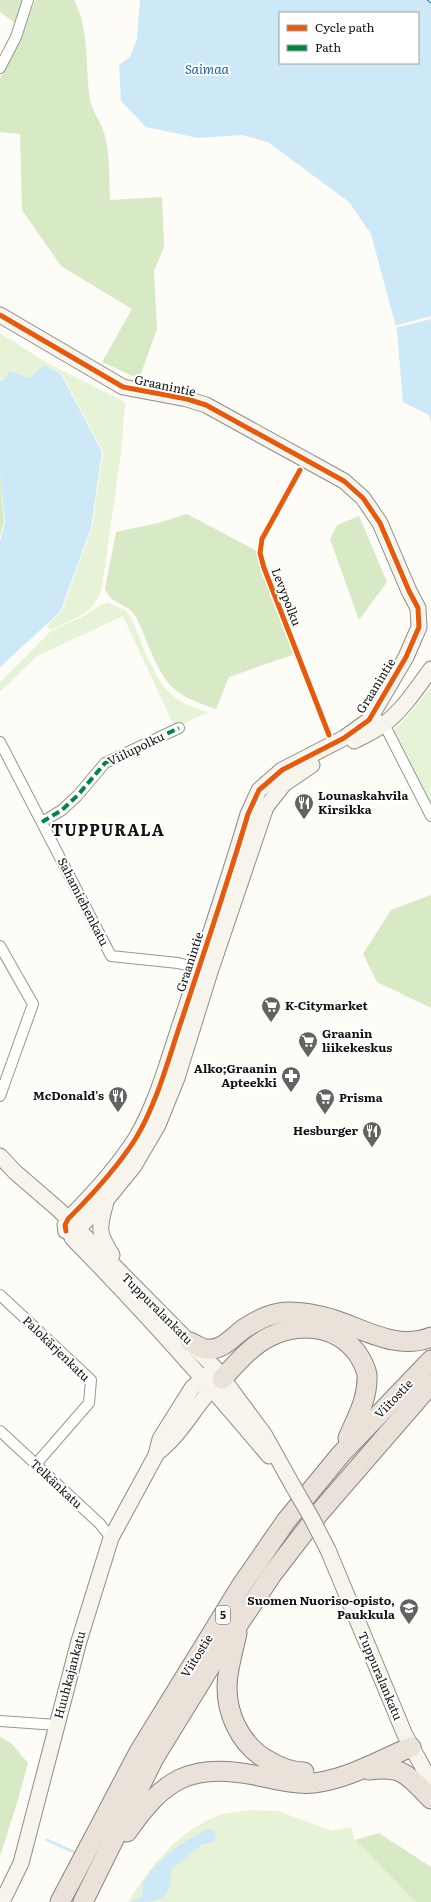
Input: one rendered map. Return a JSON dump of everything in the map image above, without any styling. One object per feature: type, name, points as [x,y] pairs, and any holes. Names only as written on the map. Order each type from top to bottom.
[{"type":"highway","points":[[190,1342],[206,1349],[216,1349],[226,1344],[244,1329],[262,1317],[283,1312],[302,1312],[331,1318],[382,1338],[411,1342],[431,1337]]},
{"type":"highway","points":[[213,1379],[253,1334],[275,1322],[296,1318],[331,1318]]},
{"type":"highway","points":[[213,1379],[268,1337],[284,1330],[302,1327],[321,1329],[336,1334],[349,1343],[360,1357],[367,1373],[365,1400],[341,1454]]},
{"type":"highway","name":"Viitostie","points":[[60,1902],[139,1752],[241,1586],[286,1521],[341,1454],[431,1360]]},
{"type":"highway","name":"Viitostie","points":[[84,1902],[154,1758],[213,1662],[273,1573],[320,1512],[431,1384]]},
{"type":"highway","points":[[240,1623],[228,1676],[227,1694],[231,1713],[237,1729],[248,1745],[262,1758],[281,1768],[300,1772],[322,1772],[340,1767],[408,1741]]},
{"type":"highway","points":[[96,1876],[140,1812],[176,1781],[199,1772],[212,1770],[228,1771],[301,1783],[331,1780],[347,1775],[408,1741]]},
{"type":"highway","points":[[263,1777],[283,1783],[308,1787],[334,1783],[368,1770],[393,1768],[407,1775],[431,1800]]},
{"type":"street","points":[[0,68],[16,37],[28,0]]},
{"type":"street","name":"Graanintie","points":[[0,315],[124,387],[187,399],[206,405],[344,481],[363,498],[372,510],[418,608],[419,627],[417,633],[378,720]]},
{"type":"street","name":"Graanintie","points":[[418,608],[431,617]]},
{"type":"street","name":"Graanintie","points":[[70,1226],[107,1199],[134,1166],[158,1125],[177,1078],[204,970],[248,814],[259,790],[282,770],[344,738],[364,724],[378,720],[415,691],[431,669]]},
{"type":"street","points":[[378,720],[431,816]]},
{"type":"street","name":"Viilupolku","points":[[42,822],[62,810],[78,795],[105,763],[179,728]]},
{"type":"street","name":"Sahamiehenkatu","points":[[0,742],[111,956],[178,962],[204,970]]},
{"type":"street","points":[[0,946],[32,1004],[0,1096]]},
{"type":"street","name":"Graanintie","points":[[70,1226],[136,1137],[164,1072],[204,970]]},
{"type":"street","name":"Tuppuralankatu","points":[[0,1156],[70,1226],[127,1278],[190,1342],[213,1379]]},
{"type":"street","name":"Tuppuralankatu","points":[[0,1161],[12,1177],[70,1226],[131,1298],[213,1379],[264,1434],[328,1550],[408,1741],[431,1782]]},
{"type":"street","points":[[107,1199],[100,1220],[101,1235],[127,1278]]},
{"type":"street","name":"Palokärjenkatu","points":[[0,1295],[91,1380],[89,1403],[36,1464]]},
{"type":"street","name":"Huuhkajankatu","points":[[2,1902],[21,1863],[78,1641],[112,1538],[156,1455],[169,1443],[213,1379]]},
{"type":"street","name":"Telkänkatu","points":[[0,1431],[100,1524],[112,1538]]},
{"type":"street","points":[[0,1721],[57,1726]]},
{"type":"green space","points":[[0,0],[23,0],[15,23],[0,12]]},
{"type":"green space","points":[[35,0],[74,0],[79,12],[85,36],[90,99],[104,131],[107,144],[110,200],[162,197],[164,247],[154,271],[157,329],[139,379],[102,362],[132,309],[61,266],[22,210],[20,134],[0,132],[0,78],[21,37]]},
{"type":"green space","points":[[0,333],[47,363],[125,402],[121,452],[102,588],[93,604],[82,615],[50,630],[47,626],[61,612],[92,528],[103,452],[62,374],[44,365],[30,378],[9,371],[4,380],[0,379]]},
{"type":"green space","points":[[0,474],[4,521],[0,537]]},
{"type":"green space","points":[[187,514],[257,551],[295,654],[229,677],[216,709],[189,699],[172,687],[160,671],[134,614],[110,597],[105,588],[116,532],[158,523]]},
{"type":"green space","points":[[359,516],[387,582],[359,620],[330,539],[337,525]]},
{"type":"green space","points":[[108,603],[125,610],[130,616],[156,674],[171,694],[183,703],[208,712],[175,728],[123,616],[37,656],[0,692],[0,682],[51,631],[80,618],[103,604]]},
{"type":"green space","points":[[431,687],[431,803],[393,730],[402,723]]},
{"type":"green space","points":[[431,895],[431,1008],[377,982],[363,954],[391,910]]},
{"type":"green space","points":[[0,1737],[11,1743],[28,1763],[0,1856]]},
{"type":"green space","points":[[250,1810],[278,1811],[332,1831],[351,1827],[355,1840],[416,1902],[128,1902],[156,1862],[178,1840],[191,1830],[220,1815]]},
{"type":"green space","points":[[379,1833],[431,1867],[431,1902],[416,1902],[355,1840]]},
{"type":"water","name":"Saimaa","points":[[140,0],[431,0],[431,423],[429,415],[403,402],[397,331],[371,234],[349,202],[268,142],[242,135],[198,138],[146,127],[121,101],[119,65],[130,57],[137,39]]},
{"type":"water","points":[[44,365],[61,374],[102,452],[91,528],[60,612],[0,667],[0,541],[5,522],[0,474],[0,380],[4,380],[9,371],[30,378]]},
{"type":"water","points":[[207,1829],[214,1830],[216,1838],[213,1842],[201,1845],[172,1869],[169,1888],[162,1898],[149,1901],[130,1902],[142,1897],[143,1884],[148,1875],[162,1859],[189,1839]]},
{"type":"pier","points":[[431,316],[431,319],[395,328],[394,326]]},
{"type":"waterway","points":[[47,1840],[76,1853]]},
{"type":"ferry route","points":[[427,0],[431,3]]},
{"type":"marked path","points":[[42,822],[62,810],[78,795],[105,763],[179,728]]},
{"type":"cycle path","points":[[0,315],[123,387],[187,399],[206,405],[344,481],[363,498],[380,523],[409,591],[418,608],[419,627],[406,657],[369,720],[344,738],[282,770],[259,790],[248,814],[168,1062],[151,1109],[136,1138],[121,1160],[68,1219],[65,1225],[66,1231]]},
{"type":"cycle path","name":"Levypolku","points":[[300,470],[262,539],[260,553],[264,568],[329,735]]},
{"type":"place","name":"Lounaskahvila Kirsikka","points":[[304,820]]},
{"type":"place","name":"K-Citymarket","points":[[271,1023]]},
{"type":"place","name":"Graanin liikekeskus","points":[[308,1058]]},
{"type":"place","name":"Alko;Graanin Apteekki","points":[[291,1093]]},
{"type":"place","name":"McDonald's","points":[[118,1113]]},
{"type":"place","name":"Prisma","points":[[325,1115]]},
{"type":"place","name":"Hesburger","points":[[372,1148]]},
{"type":"place","name":"Suomen Nuoriso-opisto, Paukkula","points":[[409,1625]]},
{"type":"district","name":"TUPPURALA","points":[[108,830]]}]
